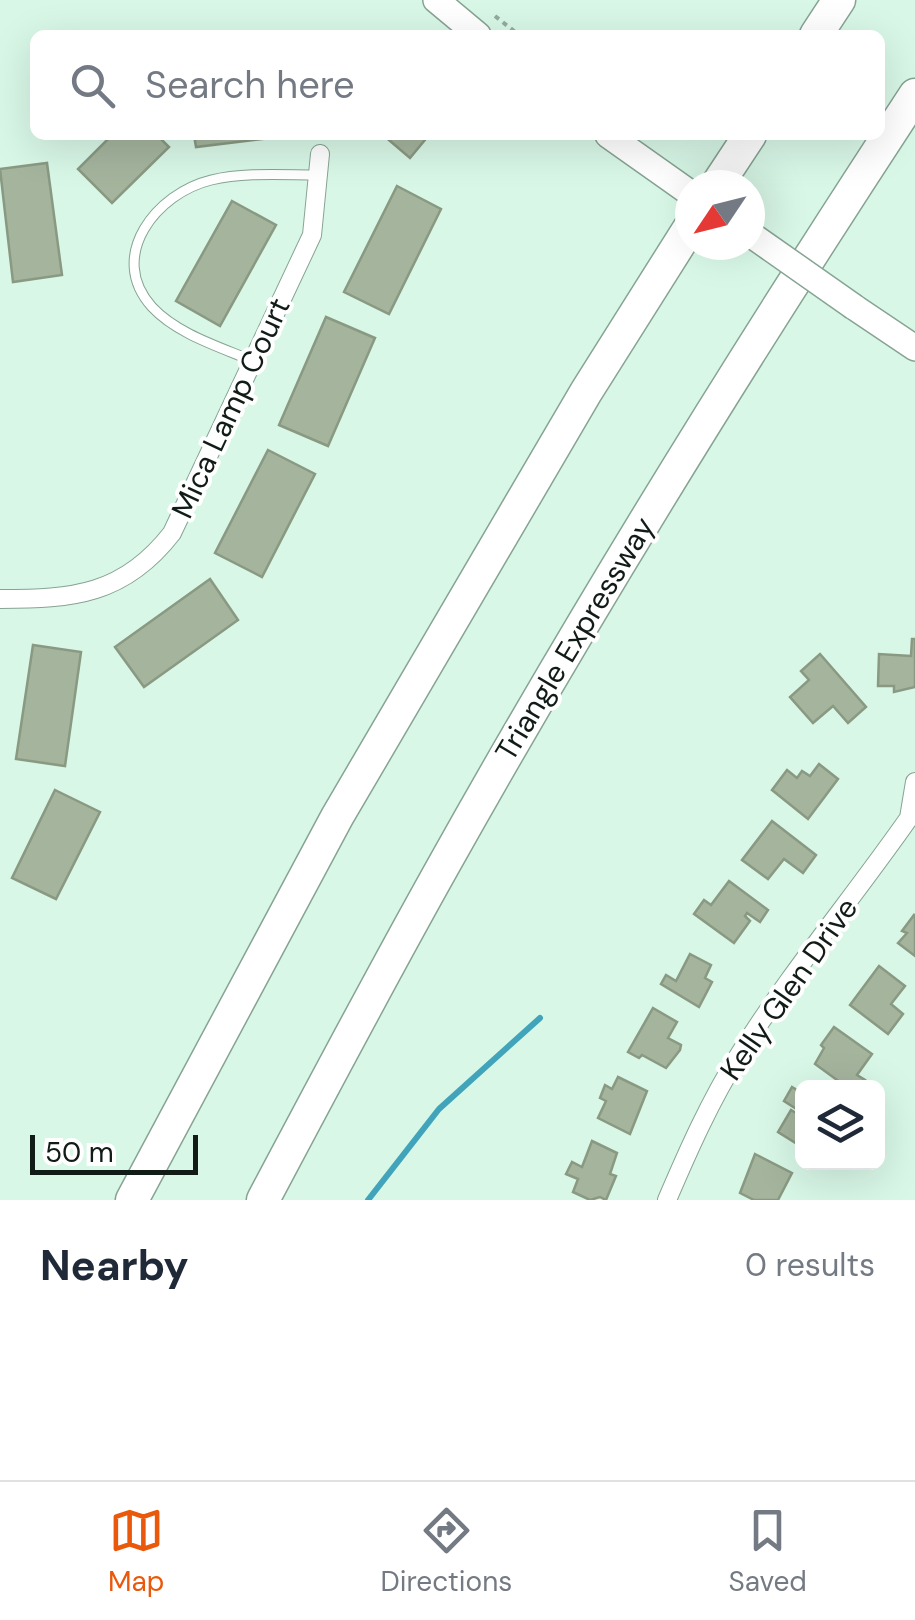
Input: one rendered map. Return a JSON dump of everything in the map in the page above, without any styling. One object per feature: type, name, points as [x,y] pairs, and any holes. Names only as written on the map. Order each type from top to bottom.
[{"type":"highway","points":[[819,30],[839,0]]},
{"type":"highway","name":"Triangle Expressway","points":[[263,1200],[445,862],[570,646],[753,344],[915,95]]},
{"type":"highway","points":[[727,170],[747,140]]},
{"type":"highway","points":[[132,1200],[394,719],[586,392],[675,251]]},
{"type":"street","points":[[436,0],[485,25]]},
{"type":"street","points":[[615,140],[675,182]]},
{"type":"street","name":"Mica Lamp Court","points":[[0,599],[63,599],[84,594],[130,573],[148,560],[181,518],[312,236],[320,154]]},
{"type":"street","points":[[765,245],[915,348]]},
{"type":"street","name":"Kelly Glen Drive","points":[[667,1200],[737,1058],[908,818],[915,782]]},
{"type":"lane","points":[[253,362],[192,335],[152,306],[142,293],[135,267],[144,226],[171,198],[210,180],[318,174]]},
{"type":"building","points":[[107,140],[162,140],[169,147],[112,203],[78,169]]},
{"type":"building","points":[[195,140],[255,140],[196,147]]},
{"type":"building","points":[[389,140],[425,140],[410,158]]},
{"type":"building","points":[[47,163],[62,275],[13,282],[0,169]]},
{"type":"building","points":[[397,186],[441,209],[389,314],[344,292]]},
{"type":"building","points":[[232,201],[276,225],[220,326],[176,301]]},
{"type":"building","points":[[326,317],[375,338],[328,446],[279,425]]},
{"type":"building","points":[[268,450],[315,474],[262,577],[215,553]]},
{"type":"building","points":[[210,579],[238,620],[144,687],[115,647]]},
{"type":"building","points":[[912,639],[915,687],[894,692],[894,686],[878,686],[879,654],[911,656]]},
{"type":"building","points":[[33,645],[81,652],[65,766],[16,759]]},
{"type":"building","points":[[820,654],[866,707],[848,723],[833,706],[813,723],[790,697],[809,680],[801,671]]},
{"type":"building","points":[[819,764],[838,779],[808,819],[772,790],[787,770],[797,778],[802,771],[810,776]]},
{"type":"building","points":[[55,790],[100,812],[56,899],[12,878]]},
{"type":"building","points":[[772,821],[816,855],[803,873],[784,859],[768,879],[742,860]]},
{"type":"building","points":[[729,881],[768,910],[760,922],[747,913],[750,921],[734,943],[694,914],[704,900],[711,905]]},
{"type":"building","points":[[915,916],[915,956],[898,943]]},
{"type":"building","points":[[690,954],[711,965],[705,978],[712,982],[699,1007],[661,984],[666,975],[676,981]]},
{"type":"building","points":[[879,966],[905,986],[891,1004],[903,1014],[888,1034],[850,1005]]},
{"type":"building","points":[[653,1008],[677,1022],[668,1038],[681,1045],[680,1050],[666,1068],[628,1052]]},
{"type":"building","points":[[834,1027],[872,1054],[857,1075],[865,1080],[837,1080],[815,1064],[824,1048],[821,1045]]},
{"type":"building","points":[[618,1077],[647,1091],[630,1134],[598,1118],[606,1101],[600,1098],[605,1085],[612,1089]]},
{"type":"building","points":[[792,1087],[795,1089],[795,1108],[784,1101]]},
{"type":"building","points":[[791,1110],[795,1112],[795,1143],[778,1132]]},
{"type":"building","points":[[592,1141],[617,1153],[610,1174],[616,1176],[606,1200],[590,1200],[573,1192],[578,1179],[566,1174],[572,1162],[582,1167]]},
{"type":"building","points":[[755,1154],[792,1173],[778,1200],[754,1200],[740,1193]]},
{"type":"waterway","points":[[368,1200],[439,1109],[540,1018]]}]
